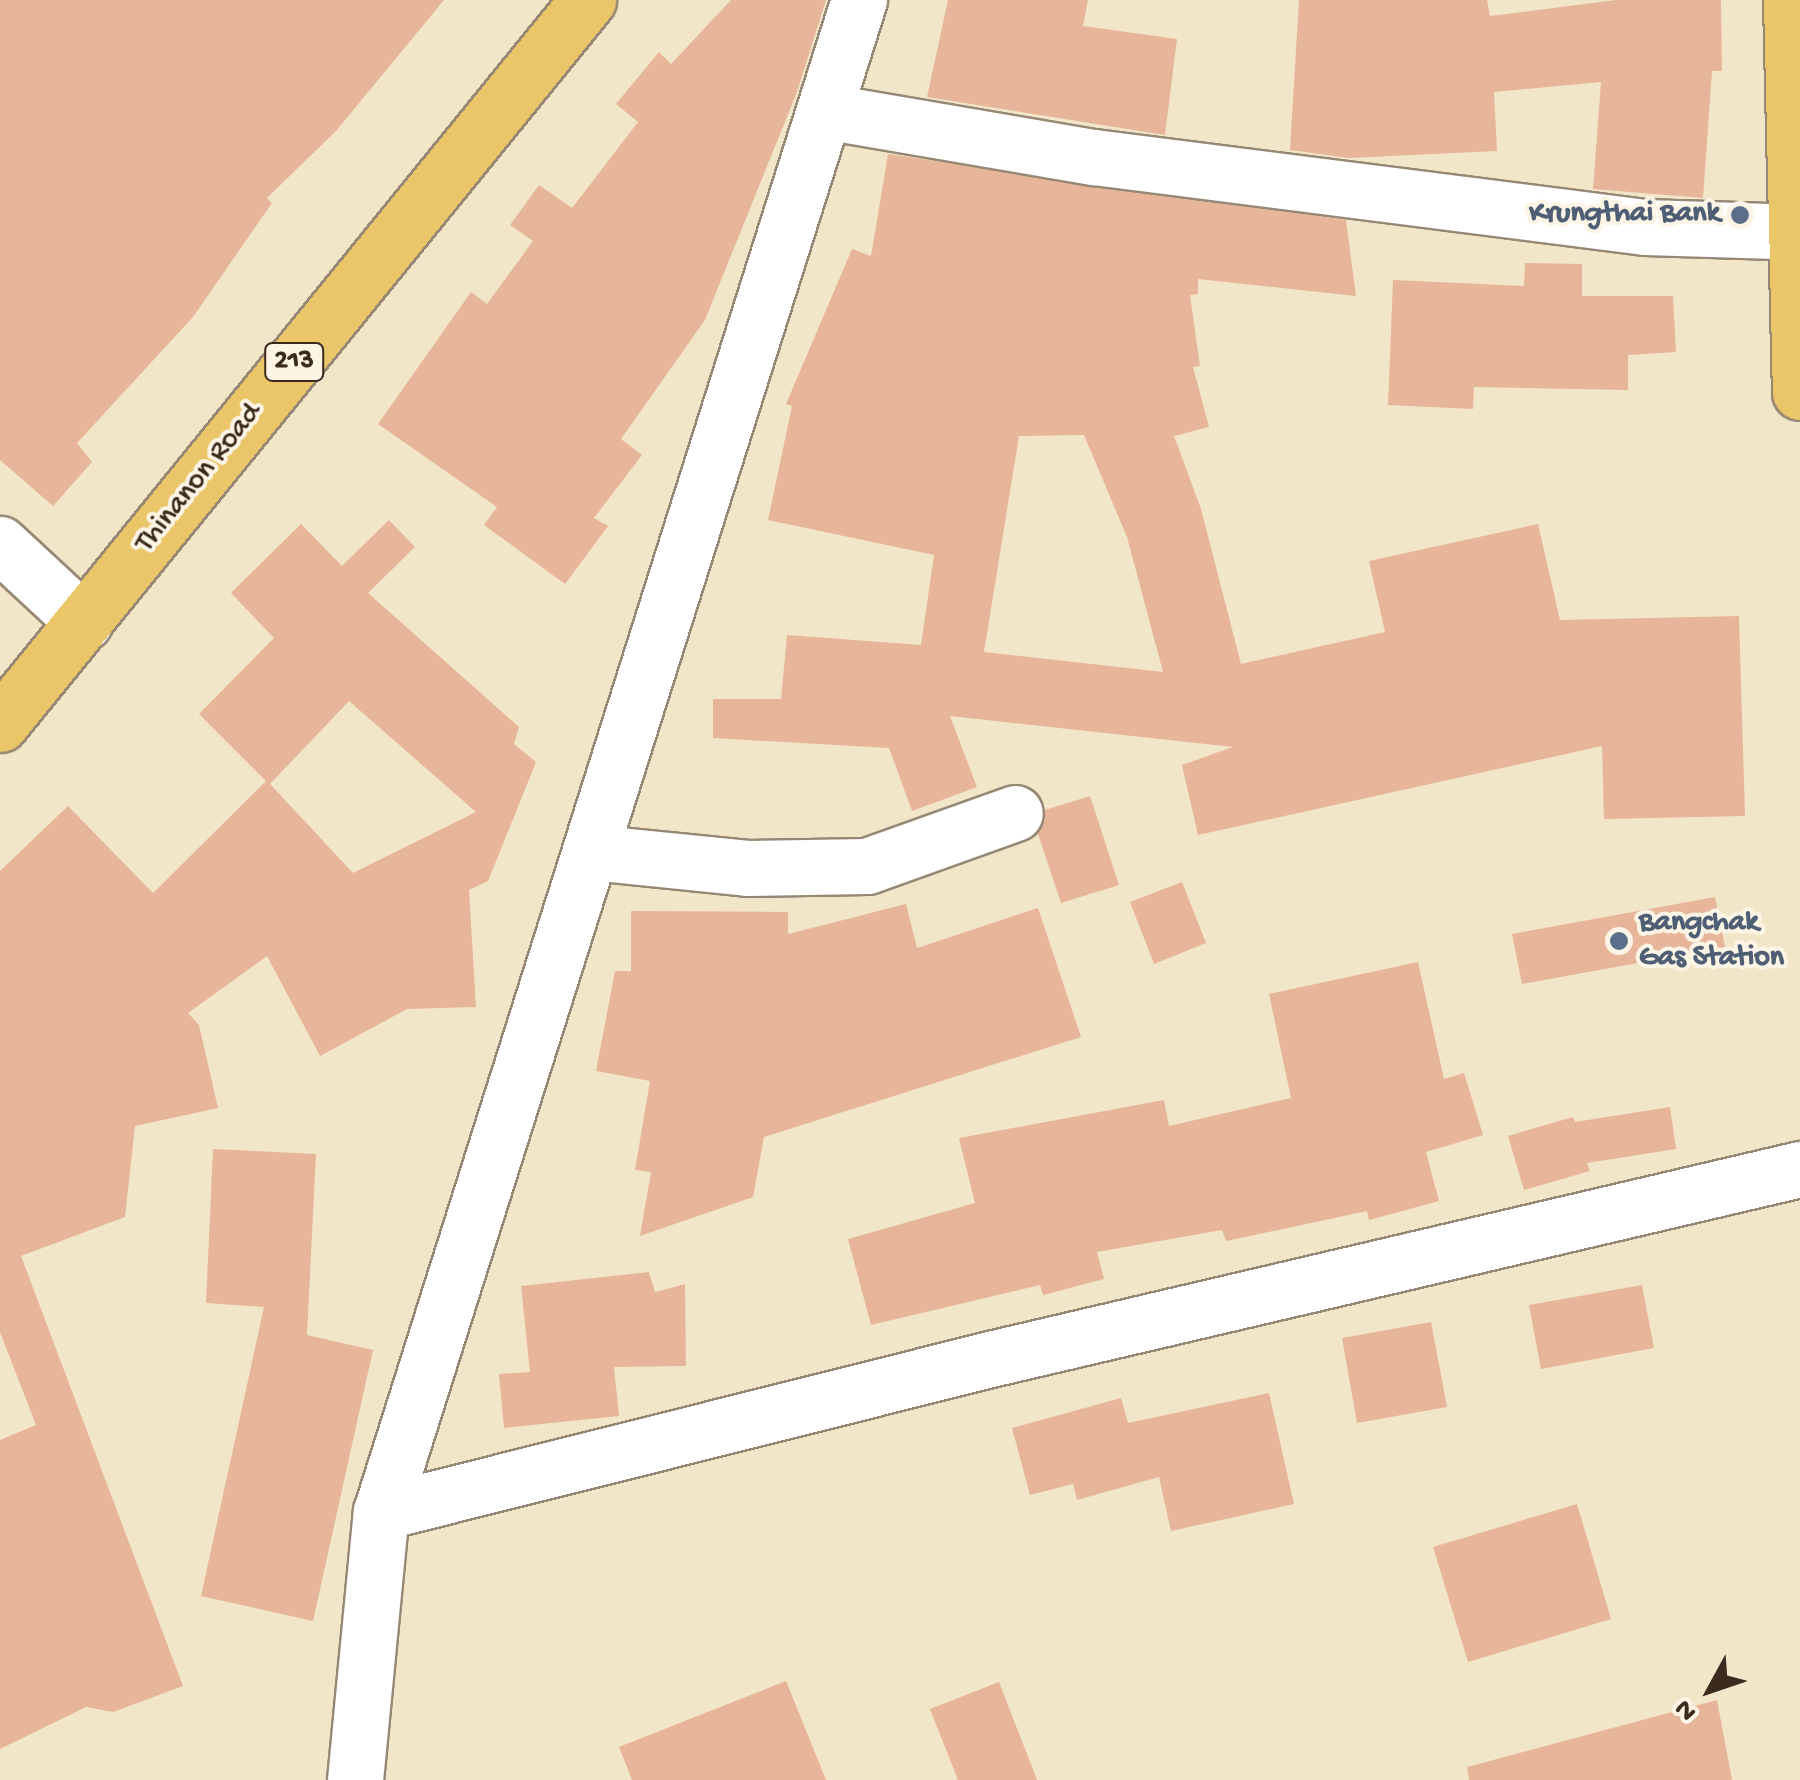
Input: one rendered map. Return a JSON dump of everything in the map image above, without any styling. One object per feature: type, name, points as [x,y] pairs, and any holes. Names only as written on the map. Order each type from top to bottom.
[{"type":"main road","name":"Thinanon Road","points":[[0,724],[588,0]]},
{"type":"main road","points":[[1791,0],[1800,392]]},
{"type":"street","points":[[355,1780],[381,1512],[859,0]]},
{"type":"street","points":[[824,111],[1094,157],[1645,227],[1798,232]]},
{"type":"street","points":[[0,544],[84,622]]},
{"type":"street","points":[[590,852],[747,868],[867,866],[1014,813]]},
{"type":"street","points":[[381,1512],[990,1359],[1800,1169]]},
{"type":"building","points":[[0,0],[444,0],[336,131],[267,198],[272,203],[193,317],[77,443],[92,462],[53,506],[0,460]]},
{"type":"building","points":[[731,0],[826,0],[797,92],[705,320],[621,439],[642,455],[594,518],[608,526],[565,584],[484,525],[497,507],[378,424],[471,292],[487,304],[533,241],[510,225],[539,185],[572,208],[638,122],[616,104],[659,52],[671,64]]},
{"type":"building","points":[[948,0],[1088,0],[1083,26],[1177,39],[1165,135],[927,97]]},
{"type":"building","points":[[1299,0],[1487,0],[1490,16],[1616,0],[1721,0],[1722,71],[1712,71],[1703,198],[1593,189],[1601,82],[1494,92],[1497,151],[1349,158],[1290,150]]},
{"type":"building","points":[[888,154],[1346,220],[1356,296],[1198,279],[1198,294],[1190,295],[1200,366],[1193,367],[1209,427],[1174,436],[1201,509],[1241,664],[1385,632],[1369,561],[1538,524],[1560,620],[1739,616],[1745,816],[1604,819],[1602,746],[1198,835],[1182,765],[1233,747],[950,716],[977,787],[912,811],[889,748],[713,738],[713,699],[781,699],[787,635],[921,645],[934,555],[768,520],[792,406],[786,404],[852,249],[871,256]],"holes":[[[1084,435],[1127,537],[1163,672],[984,652],[1019,436]]]},
{"type":"building","points":[[1525,263],[1582,264],[1582,296],[1673,296],[1676,352],[1628,355],[1628,390],[1474,387],[1473,409],[1388,405],[1393,280],[1524,286]]},
{"type":"building","points":[[389,520],[415,547],[368,593],[519,727],[514,744],[536,762],[488,881],[469,890],[476,1007],[407,1009],[320,1056],[267,956],[188,1013],[199,1025],[218,1108],[135,1126],[125,1217],[21,1256],[183,1686],[113,1712],[86,1707],[0,1749],[0,1440],[36,1425],[0,1332],[0,871],[68,806],[153,893],[266,781],[199,714],[274,638],[231,593],[301,524],[342,566]],"holes":[[[349,701],[476,812],[353,873],[270,784]]]},
{"type":"building","points":[[1090,796],[1119,885],[1061,903],[1038,834],[1045,810]]},
{"type":"building","points":[[1182,882],[1206,943],[1154,964],[1130,902]]},
{"type":"building","name":"Bangchak Gas Station","points":[[1715,897],[1725,947],[1522,984],[1512,934]]},
{"type":"building","points":[[906,904],[917,948],[1038,908],[1081,1037],[764,1137],[753,1197],[640,1236],[651,1172],[635,1170],[650,1081],[596,1071],[615,971],[631,971],[631,911],[788,912],[788,934]]},
{"type":"building","points":[[1418,962],[1444,1079],[1464,1073],[1483,1135],[1426,1152],[1439,1201],[1369,1220],[1367,1211],[1226,1241],[1222,1230],[1097,1252],[1104,1279],[1043,1295],[1040,1285],[871,1325],[848,1239],[975,1203],[959,1138],[1164,1100],[1169,1126],[1291,1098],[1269,994]]},
{"type":"building","points":[[1670,1107],[1676,1149],[1587,1163],[1590,1171],[1524,1190],[1508,1136],[1573,1117],[1575,1122]]},
{"type":"building","points":[[213,1149],[316,1154],[307,1335],[373,1350],[313,1621],[201,1596],[264,1307],[206,1303]]},
{"type":"building","points":[[649,1272],[655,1292],[685,1284],[686,1366],[614,1367],[619,1416],[504,1428],[499,1374],[530,1372],[521,1286]]},
{"type":"building","points":[[1642,1285],[1654,1348],[1541,1369],[1529,1305]]},
{"type":"building","points":[[1431,1322],[1447,1407],[1357,1423],[1342,1338]]},
{"type":"building","points":[[1269,1393],[1294,1504],[1171,1531],[1159,1477],[1077,1500],[1073,1484],[1030,1495],[1012,1428],[1121,1398],[1128,1423]]},
{"type":"building","points":[[1577,1504],[1611,1619],[1468,1662],[1433,1547]]},
{"type":"building","points":[[786,1681],[826,1780],[632,1780],[619,1747]]},
{"type":"building","points":[[999,1682],[1037,1780],[958,1780],[930,1709]]},
{"type":"building","points":[[1717,1700],[1732,1780],[1469,1780],[1467,1767]]},
{"type":"place","name":"Krungthai Bank","points":[[1740,215]]},
{"type":"place","name":"Bangchak Gas Station","points":[[1619,941]]}]
